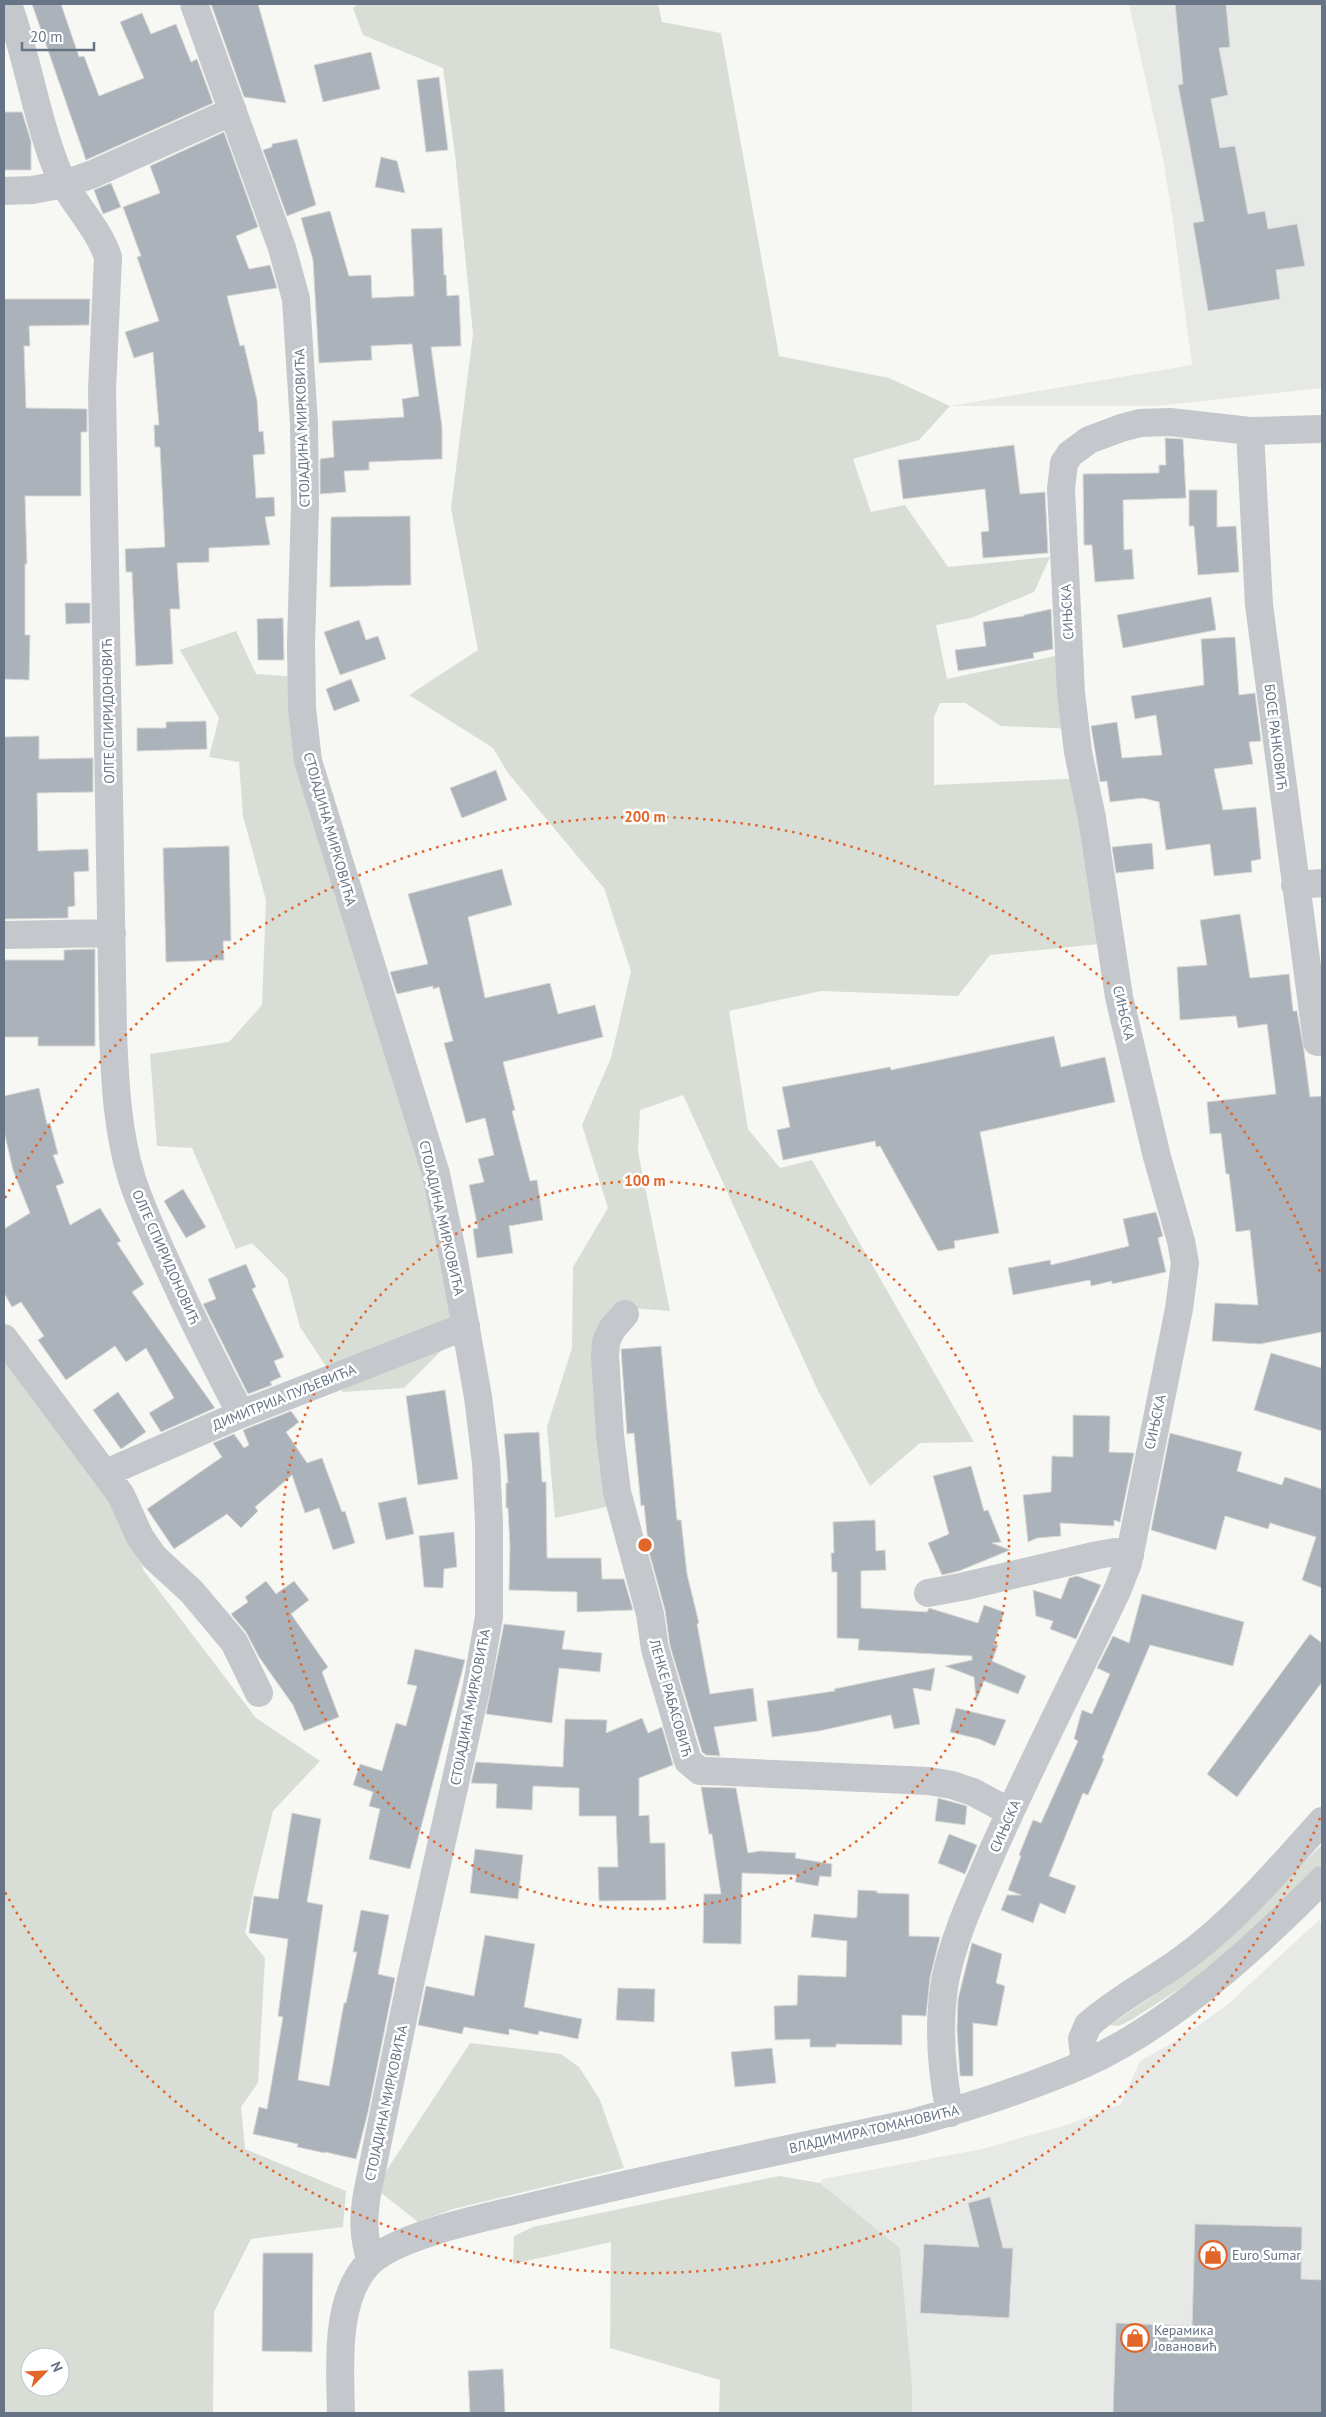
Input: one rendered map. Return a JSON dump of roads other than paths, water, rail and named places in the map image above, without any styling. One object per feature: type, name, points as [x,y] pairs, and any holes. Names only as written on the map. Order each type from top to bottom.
[{"type":"street","name":"ОЛГЕ СПИРИДОНОВИЋ","points":[[8,4],[56,165],[65,184],[103,241],[108,256],[102,390],[112,933],[115,1076],[125,1150],[131,1178],[148,1224],[201,1338],[240,1414]]},
{"type":"street","name":"СТОЈАДИНА МИРКОВИЋА","points":[[194,4],[282,248],[296,299],[304,424],[305,505],[301,644],[302,708],[308,761],[436,1174],[466,1326],[486,1462],[489,1523],[488,1617],[477,1685],[412,1975],[367,2194],[364,2229],[365,2245],[371,2261]]},
{"type":"street","points":[[4,190],[32,190],[65,184],[93,174],[233,111]]},
{"type":"street","name":"СИЊСКА","points":[[950,2113],[941,2057],[945,1982],[956,1939],[1010,1812],[1118,1591],[1130,1555],[1179,1309],[1185,1263],[1181,1241],[1157,1157],[1119,998],[1092,818],[1078,752],[1071,693],[1060,489],[1064,463],[1070,454],[1089,440],[1140,423],[1170,422],[1250,431]]},
{"type":"street","points":[[1250,431],[1322,428]]},
{"type":"street","name":"БОСЕ РАНКОВИЋ","points":[[1250,431],[1259,604],[1317,1042]]},
{"type":"street","points":[[1295,886],[1322,883]]},
{"type":"street","points":[[4,936],[112,933]]},
{"type":"street","name":"ЛЕНКЕ РАБАСОВИЋ","points":[[625,1314],[612,1329],[606,1342],[605,1356],[610,1435],[617,1492],[650,1614],[655,1649],[688,1761],[700,1770],[707,1771],[850,1777],[952,1785],[973,1792],[1010,1812]]},
{"type":"street","name":"ДИМИТРИЈА ПУЉЕВИЋА","points":[[106,1473],[240,1414],[466,1326]]},
{"type":"street","points":[[4,1338],[106,1473],[125,1502],[140,1537],[154,1557],[192,1592],[234,1642],[259,1693]]},
{"type":"street","points":[[928,1593],[961,1588],[1098,1554],[1115,1552],[1130,1555]]},
{"type":"street","points":[[1085,2063],[1082,2039],[1088,2025],[1211,1937],[1255,1894],[1322,1821]]},
{"type":"street","name":"ВЛАДИМИРА ТОМАНОВИЋА","points":[[371,2261],[404,2242],[450,2227],[640,2181],[950,2113],[1085,2063],[1136,2035],[1216,1978],[1260,1940],[1322,1880]]},
{"type":"street","points":[[341,2413],[341,2341],[346,2304],[356,2280],[371,2261]]},
{"type":"place","name":"Euro Sumar","points":[[1213,2255]]},
{"type":"place","name":"Керамика Јовановић","points":[[1135,2338]]}]
